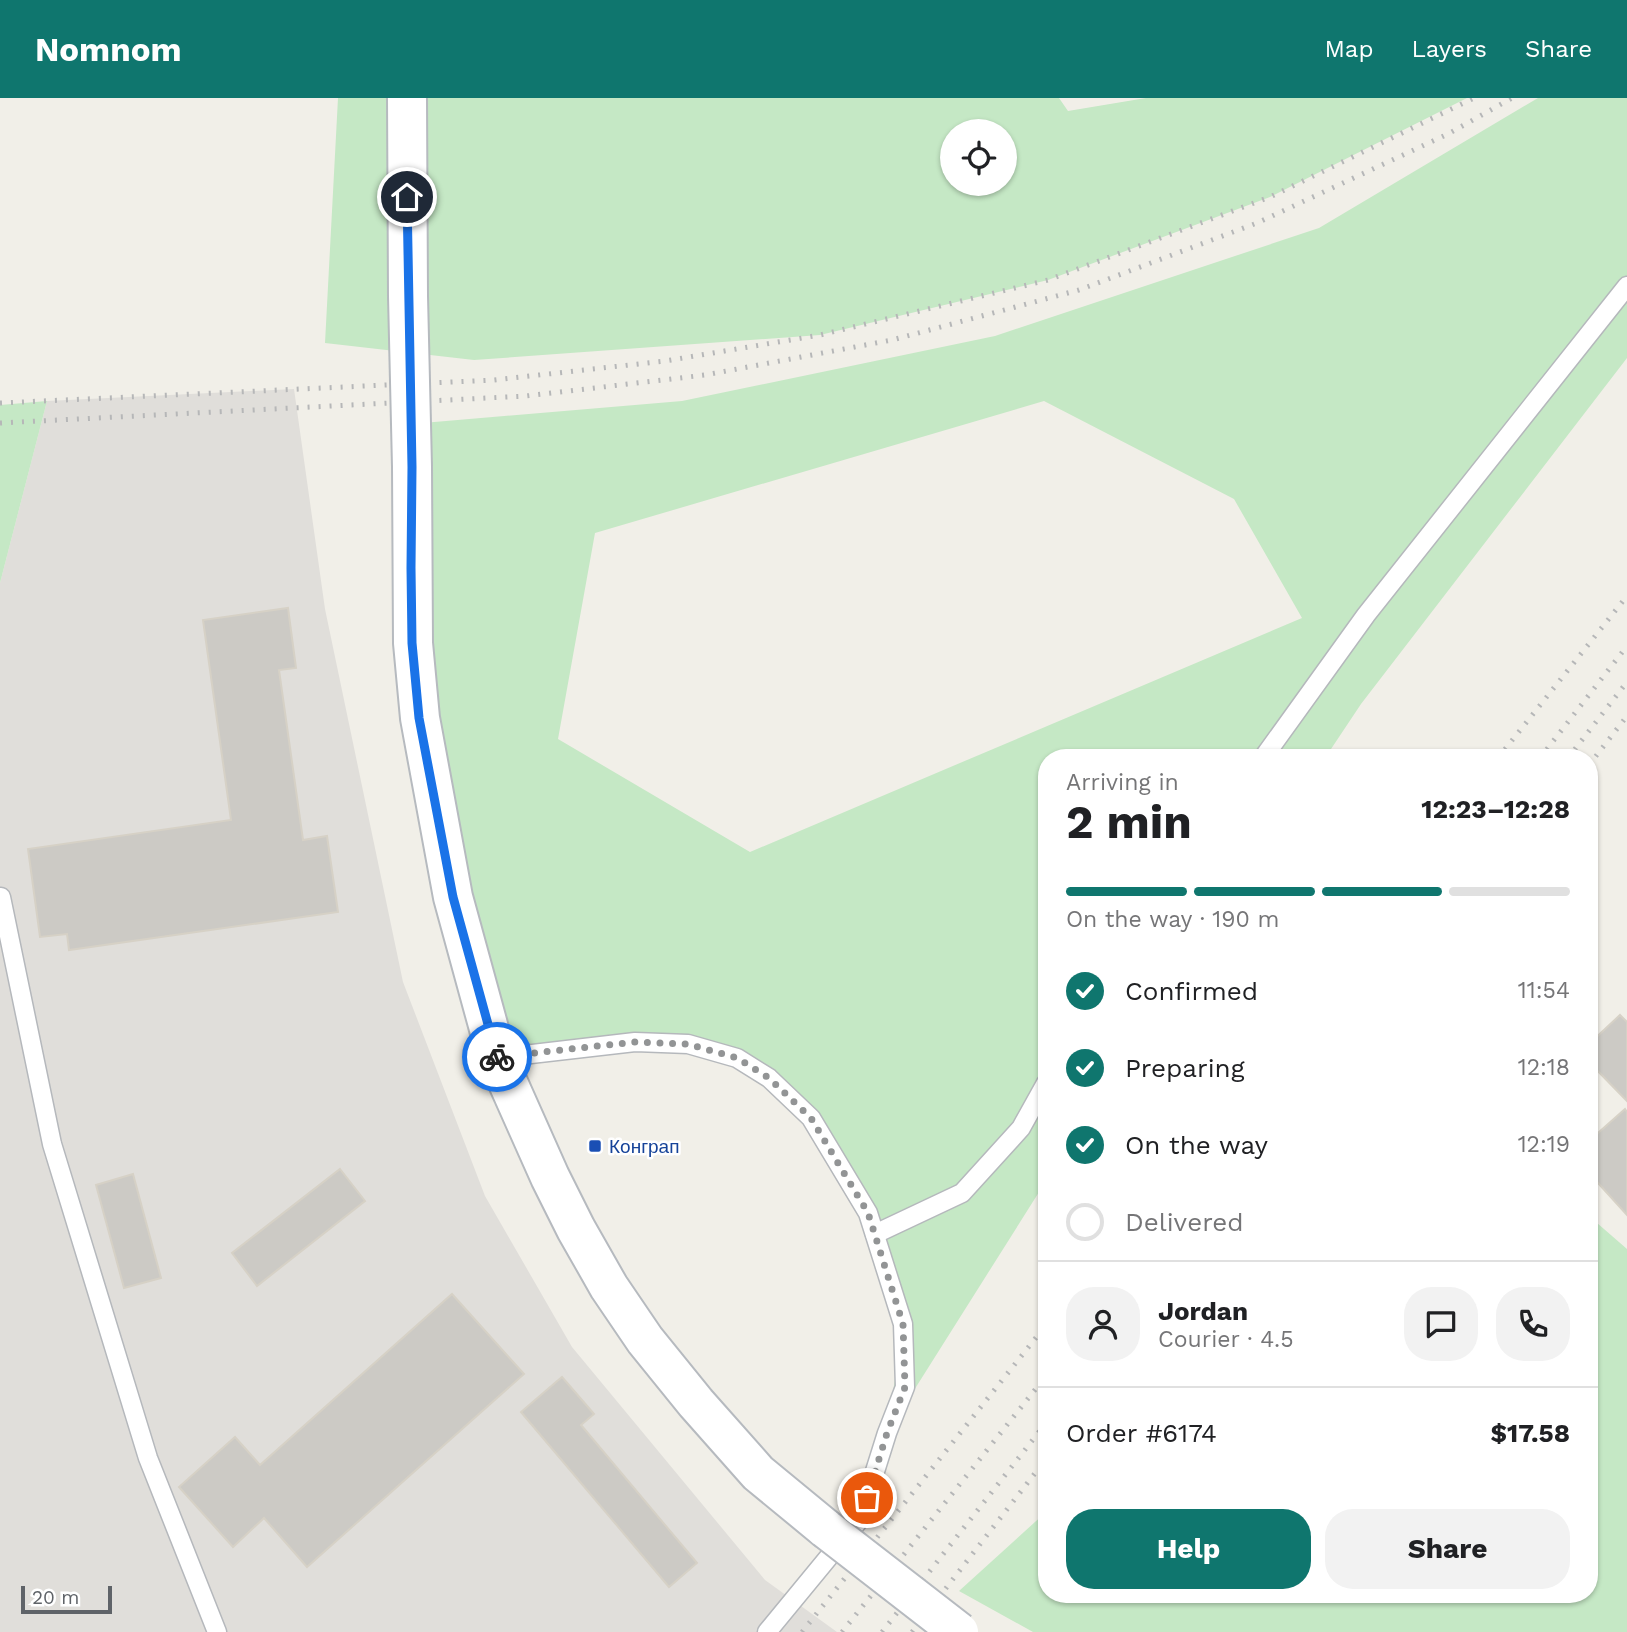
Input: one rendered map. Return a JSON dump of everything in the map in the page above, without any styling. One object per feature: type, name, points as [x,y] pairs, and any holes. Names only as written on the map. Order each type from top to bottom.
[{"type":"main road","points":[[407,98],[412,643],[419,718],[453,897],[497,1058],[576,1229],[609,1287],[645,1340],[758,1473],[958,1632]]},
{"type":"lane","points":[[1269,749],[1366,615],[1627,286]]},
{"type":"lane","points":[[1,897],[52,1144],[148,1458],[217,1632]]},
{"type":"lane","points":[[497,1058],[635,1042],[688,1044],[737,1058],[769,1078],[811,1118],[868,1213],[903,1324],[905,1387],[887,1433],[860,1520],[767,1632]]},
{"type":"lane","points":[[875,1234],[962,1192],[1021,1128],[1038,1097]]},
{"type":"shaded area","points":[[294,389],[325,609],[403,982],[485,1196],[572,1347],[765,1580],[837,1632],[0,1632],[0,583],[47,401]]},
{"type":"green space","points":[[338,98],[1059,98],[1068,111],[1146,98],[1467,98],[1270,197],[1048,280],[820,335],[474,360],[325,343]]},
{"type":"green space","points":[[1538,98],[1627,98],[1627,358],[1361,704],[1331,749],[1038,749],[1038,1194],[887,1433],[903,1324],[868,1213],[811,1118],[737,1058],[634,1042],[497,1058],[453,897],[411,424],[682,401],[995,336],[1319,228]],"holes":[[[1044,401],[1234,499],[1302,618],[750,852],[558,739],[595,533]]]},
{"type":"green space","points":[[47,401],[0,583],[0,405]]},
{"type":"green space","points":[[1598,1224],[1627,1249],[1627,1632],[1033,1632],[959,1591],[1038,1519],[1038,1603],[1598,1603]]},
{"type":"building","points":[[288,608],[296,668],[279,670],[303,840],[327,836],[338,912],[69,950],[67,934],[40,937],[28,849],[231,820],[203,620]]},
{"type":"building","points":[[1620,1015],[1627,1022],[1627,1101],[1598,1071],[1598,1036]]},
{"type":"building","points":[[1625,1109],[1627,1215],[1598,1183],[1598,1133]]},
{"type":"building","points":[[340,1169],[365,1201],[257,1286],[232,1253]]},
{"type":"building","points":[[133,1174],[161,1278],[124,1288],[96,1185]]},
{"type":"building","points":[[452,1294],[524,1374],[307,1567],[264,1518],[233,1547],[179,1487],[235,1437],[260,1465]]},
{"type":"building","points":[[562,1377],[594,1414],[581,1425],[697,1563],[669,1587],[521,1412]]},
{"type":"railway","points":[[0,403],[494,380],[665,361],[820,335],[1048,280],[1270,197],[1474,98]]},
{"type":"railway","points":[[0,423],[526,396],[705,375],[892,340],[1079,290],[1257,223],[1448,134],[1512,98]]},
{"type":"railway","points":[[1505,749],[1627,596]]},
{"type":"railway","points":[[1547,749],[1627,646]]},
{"type":"railway","points":[[1575,749],[1627,682]]},
{"type":"railway","points":[[1598,753],[1627,716]]},
{"type":"railway","points":[[802,1632],[1038,1335]]},
{"type":"railway","points":[[842,1632],[1038,1386]]},
{"type":"railway","points":[[882,1632],[1038,1433]]},
{"type":"railway","points":[[912,1632],[1038,1469]]},
{"type":"way so far","points":[[497,1057],[635,1042],[688,1044],[737,1058],[769,1078],[811,1118],[868,1213],[903,1324],[905,1387],[887,1433],[867,1498]]},
{"type":"place","name":"Конграп","points":[[595,1146]]},
{"type":"route","points":[[407,197],[412,643],[419,718],[453,897],[497,1057]]}]
